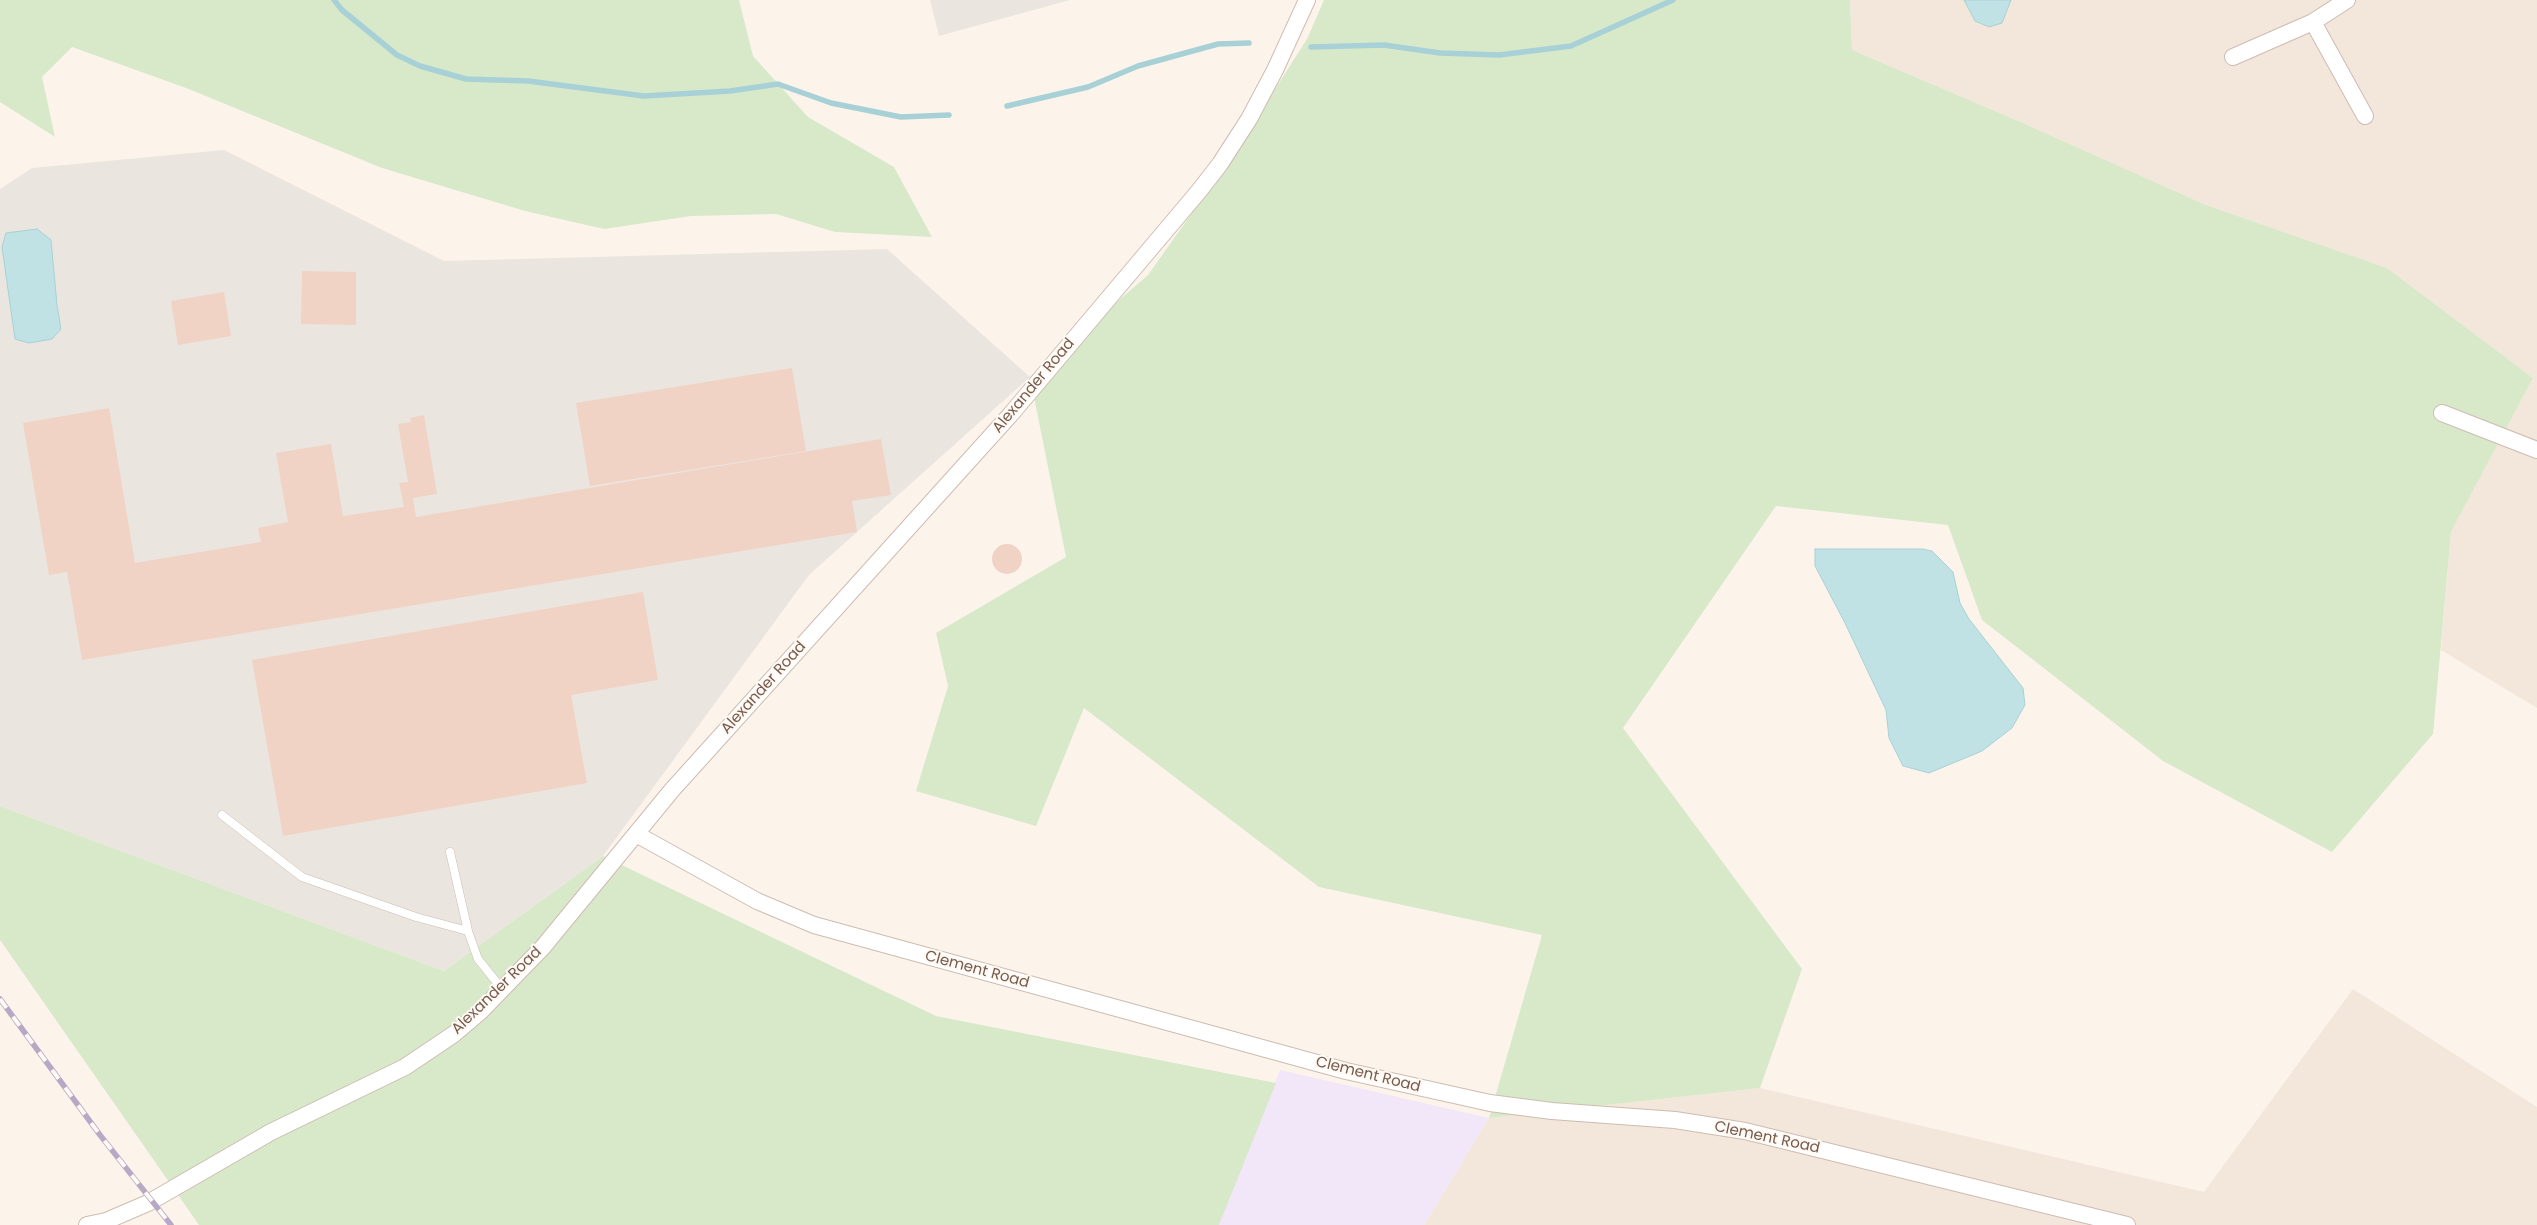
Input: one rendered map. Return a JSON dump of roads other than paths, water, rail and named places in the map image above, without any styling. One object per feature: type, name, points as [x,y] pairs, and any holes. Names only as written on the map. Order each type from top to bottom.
[{"type":"street","name":"Alexander Road","points":[[87,1225],[139,1207],[271,1132],[404,1067],[454,1034],[502,989],[543,947],[672,790],[1011,414],[1220,164],[1250,119],[1307,0]]},
{"type":"street","points":[[2233,57],[2312,22],[2347,0]]},
{"type":"street","points":[[2312,22],[2365,116]]},
{"type":"street","points":[[2442,413],[2537,450]]},
{"type":"street","name":"Clement Road","points":[[636,834],[758,901],[814,925],[1346,1071],[1490,1103],[1552,1111],[1675,1120],[1745,1131],[2127,1225]]},
{"type":"lane","points":[[222,816],[302,877],[416,917],[468,931]]},
{"type":"lane","points":[[450,852],[468,931],[478,958],[502,989]]},
{"type":"water","points":[[1964,0],[2011,0],[2002,23],[1989,27],[1975,21]]},
{"type":"water","points":[[37,229],[51,240],[61,329],[52,339],[29,343],[15,339],[2,247],[6,233]]},
{"type":"water","points":[[1815,549],[1923,549],[1932,551],[1953,572],[1960,603],[1969,619],[2023,688],[2025,705],[2012,728],[1982,751],[1929,773],[1903,766],[1889,738],[1886,710],[1845,623],[1815,566]]},
{"type":"waterway","points":[[334,0],[342,10],[397,55],[420,66],[466,79],[528,81],[644,96],[730,91],[778,84],[831,103],[901,117],[949,115]]},
{"type":"waterway","points":[[1311,47],[1384,45],[1440,53],[1499,55],[1571,46],[1673,0]]},
{"type":"waterway","points":[[1007,106],[1088,87],[1138,66],[1218,44],[1249,43]]},
{"type":"railway","points":[[0,999],[100,1135],[171,1225]]}]
